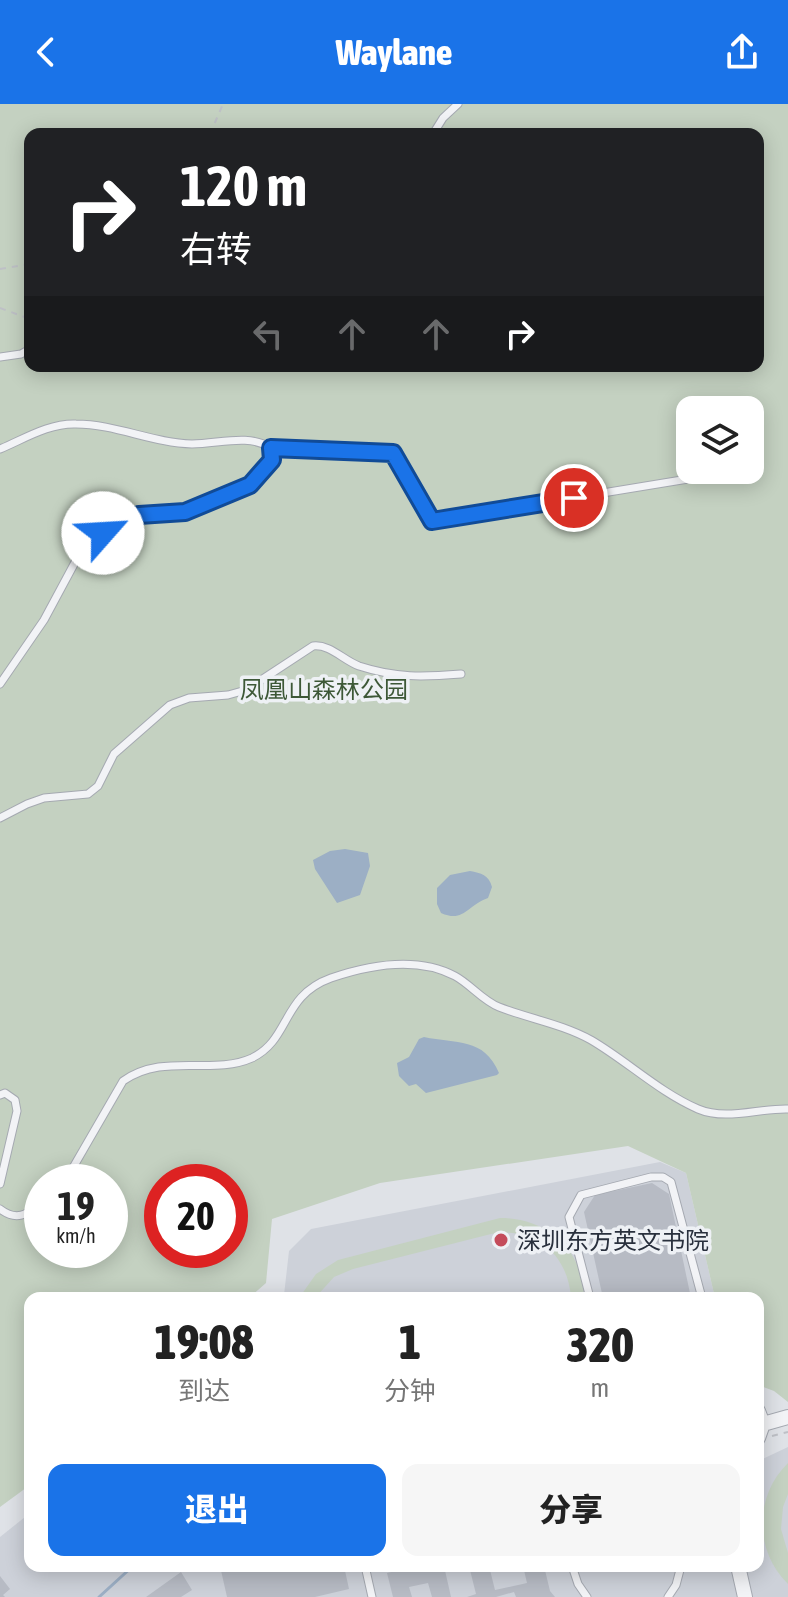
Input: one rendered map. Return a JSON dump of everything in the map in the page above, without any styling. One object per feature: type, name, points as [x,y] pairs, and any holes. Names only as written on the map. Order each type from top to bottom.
[{"type":"street","points":[[764,1423],[788,1417]]},
{"type":"street","points":[[739,1572],[745,1597]]},
{"type":"lane","points":[[437,128],[458,104]]},
{"type":"lane","points":[[0,357],[24,352]]},
{"type":"lane","points":[[0,449],[49,428],[76,424],[189,444],[244,439],[262,442],[271,448],[393,453],[432,521],[676,481]]},
{"type":"lane","points":[[0,684],[44,620],[80,553],[103,533],[139,515],[185,512],[250,485],[272,460],[271,448]]},
{"type":"lane","points":[[0,818],[44,798],[88,794],[98,786],[114,754],[170,705],[189,698],[228,695],[246,690],[313,646],[322,645],[357,665],[412,678],[461,674]]},
{"type":"lane","points":[[75,1164],[123,1081],[135,1072],[152,1067],[226,1064],[252,1058],[271,1044],[294,1003],[309,988],[369,967],[414,964],[454,975],[496,1006],[561,1026],[591,1040],[700,1110],[733,1114],[788,1109]]},
{"type":"lane","points":[[0,1095],[5,1093],[15,1100],[17,1111],[0,1184]]},
{"type":"lane","points":[[588,1292],[569,1217],[581,1195],[651,1177],[663,1177],[671,1182],[700,1292]]},
{"type":"lane","points":[[0,1209],[9,1216],[24,1216]]},
{"type":"lane","points":[[366,1572],[372,1597]]},
{"type":"lane","points":[[574,1572],[587,1597]]},
{"type":"lane","points":[[668,1597],[679,1572]]},
{"type":"path","points":[[213,128],[223,104]]},
{"type":"path","points":[[0,269],[24,265]]},
{"type":"path","points":[[0,308],[24,317]]},
{"type":"shaded area","name":"深圳东方英文书院","points":[[660,1162],[686,1173],[714,1292],[284,1292],[289,1251],[311,1229]]},
{"type":"shaded area","points":[[788,1447],[788,1597],[0,1597],[0,1537],[24,1518],[24,1572],[764,1572],[764,1458]]},
{"type":"green space","name":"凤凰山森林公园","points":[[0,104],[788,104],[788,1402],[764,1387],[764,1292],[714,1292],[686,1173],[628,1146],[380,1183],[272,1219],[266,1283],[256,1292],[24,1292],[24,1489],[0,1507]]},
{"type":"green space","points":[[500,1218],[517,1219],[533,1224],[560,1240],[577,1265],[583,1292],[570,1292],[569,1282],[556,1256],[546,1246],[522,1234],[491,1234],[353,1269],[334,1277],[320,1292],[303,1292],[316,1274],[338,1260]]},
{"type":"green space","points":[[788,1463],[788,1494],[781,1529],[788,1553],[788,1584],[777,1571],[764,1540],[764,1507],[777,1476]]},
{"type":"water","points":[[345,849],[368,853],[370,866],[360,895],[337,903],[315,869],[313,860],[330,851]]},
{"type":"water","points":[[470,871],[489,880],[492,887],[488,898],[460,915],[441,913],[437,904],[437,888],[450,875]]},
{"type":"water","points":[[424,1037],[477,1048],[493,1061],[499,1073],[426,1093],[416,1084],[409,1086],[399,1076],[397,1063],[409,1057],[419,1039]]},
{"type":"building","points":[[652,1183],[669,1194],[690,1292],[602,1292],[584,1212],[595,1195]]},
{"type":"building","points":[[181,1572],[192,1590],[181,1597],[146,1597]]},
{"type":"building","points":[[221,1572],[345,1572],[349,1589],[315,1597],[227,1597]]},
{"type":"building","points":[[445,1572],[451,1597],[432,1597],[428,1583],[409,1587],[412,1597],[393,1597],[387,1573]]},
{"type":"building","points":[[470,1572],[490,1572],[495,1590],[527,1583],[524,1572],[545,1572],[550,1591],[555,1597],[516,1597],[514,1592],[496,1597],[467,1597],[476,1594]]},
{"type":"building","points":[[0,1576],[10,1589],[3,1595],[5,1597],[0,1597]]},
{"type":"waterway","points":[[99,1597],[126,1572]]},
{"type":"place","name":"深圳东方英文书院","points":[[501,1240]]},
{"type":"route","points":[[103,533],[139,515],[185,512],[250,485],[272,460],[271,448],[393,453],[432,521],[574,498]]}]
